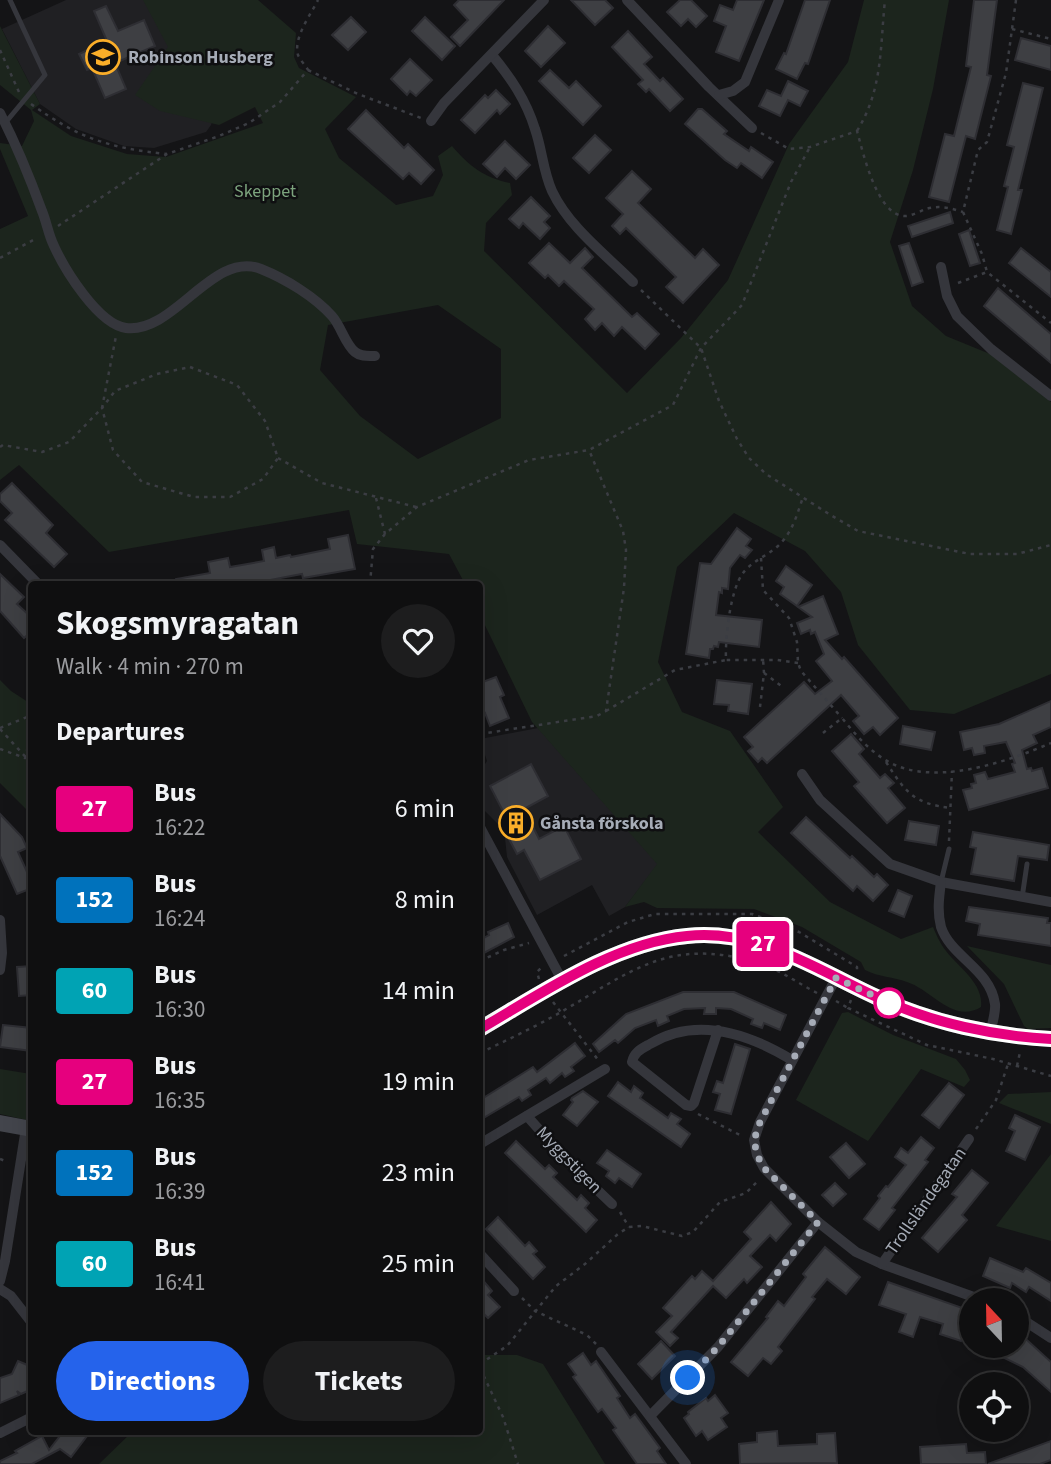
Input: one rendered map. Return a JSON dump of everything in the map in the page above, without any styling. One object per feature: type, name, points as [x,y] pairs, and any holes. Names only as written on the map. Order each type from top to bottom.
[{"type":"street","points":[[431,121],[444,103],[544,0]]},
{"type":"street","points":[[626,0],[752,128]]},
{"type":"street","points":[[719,96],[733,91],[745,82],[779,0]]},
{"type":"street","points":[[492,55],[516,84],[527,105],[545,173],[567,216],[633,282]]},
{"type":"street","points":[[3,118],[44,213],[48,232],[61,258],[101,316],[118,326],[136,327],[155,320],[230,268],[243,265],[264,270],[318,303],[333,317],[353,351],[363,356],[375,355]]},
{"type":"street","points":[[941,267],[957,316],[991,349],[1051,396]]},
{"type":"street","points":[[0,545],[35,581]]},
{"type":"street","points":[[802,774],[820,800],[890,864],[942,882],[1051,902]]},
{"type":"street","points":[[483,837],[563,982]]},
{"type":"street","points":[[942,882],[939,913],[942,929],[951,944],[985,979],[995,1004],[991,1031]]},
{"type":"street","points":[[0,920],[0,970]]},
{"type":"street","points":[[483,1027],[610,957],[649,944],[686,936],[716,935],[747,939],[787,952],[883,1000],[941,1021],[1024,1038],[1051,1040]]},
{"type":"street","points":[[836,978],[760,1122],[754,1140],[757,1155],[764,1168],[818,1222],[856,1252],[959,1292]]},
{"type":"street","points":[[718,1030],[691,1106],[634,1066],[632,1058],[655,1040],[675,1032],[696,1029],[718,1030],[740,1035],[792,1060]]},
{"type":"street","name":"Myggstigen","points":[[483,1142],[605,1069]]},
{"type":"street","name":"Myggstigen","points":[[527,1116],[568,1162],[612,1203]]},
{"type":"street","points":[[0,1123],[28,1129]]},
{"type":"street","points":[[0,1281],[28,1134]]},
{"type":"street","name":"Trollsländegatan","points":[[882,1264],[970,1139]]},
{"type":"street","points":[[650,1416],[718,1347],[818,1222]]},
{"type":"street","points":[[483,1257],[514,1292]]},
{"type":"street","points":[[0,1289],[11,1296],[28,1318]]},
{"type":"street","points":[[1029,1324],[1051,1338]]},
{"type":"street","points":[[601,1352],[686,1464]]},
{"type":"street","points":[[0,1433],[28,1419]]},
{"type":"lane","points":[[3,118],[25,101],[45,75],[10,0]]},
{"type":"lane","points":[[942,882],[949,849]]},
{"type":"lane","points":[[1022,898],[1027,864]]},
{"type":"path","points":[[318,0],[300,35],[298,46],[298,55],[309,70],[358,94],[431,121]]},
{"type":"path","points":[[752,128],[789,149],[810,147],[857,131],[869,111],[876,89],[884,0]]},
{"type":"path","points":[[1016,0],[1006,73],[996,114],[986,142],[978,150],[963,212],[987,272],[1051,323]]},
{"type":"path","points":[[1012,29],[1051,39]]},
{"type":"path","points":[[0,50],[25,101],[56,122],[92,140],[125,149],[167,154]]},
{"type":"path","points":[[0,258],[48,232],[167,154],[249,123],[280,102],[309,70]]},
{"type":"path","points":[[857,131],[872,179],[881,199],[892,212],[906,216],[928,208],[945,207],[963,212]]},
{"type":"path","points":[[370,581],[373,549],[385,534],[417,508],[529,460],[589,450],[673,405],[701,348],[742,305],[791,182],[810,147]]},
{"type":"path","points":[[946,288],[987,272]]},
{"type":"path","points":[[633,282],[701,348],[719,401],[737,439],[749,458],[766,474],[858,531],[970,554],[1017,554],[1051,545]]},
{"type":"path","points":[[118,326],[102,408],[113,450],[142,482],[194,497],[230,498],[263,479],[278,458]]},
{"type":"path","points":[[0,447],[3,445],[42,452],[69,442],[115,391],[157,374],[190,368],[237,385],[265,421],[278,458],[322,482],[417,508]]},
{"type":"path","points":[[589,450],[623,531],[626,550],[624,588],[606,711]]},
{"type":"path","points":[[726,660],[727,632],[738,580],[746,570],[778,546],[789,532],[803,497]]},
{"type":"path","points":[[376,498],[385,534]]},
{"type":"path","points":[[761,558],[763,590],[789,618],[797,642],[797,663],[805,677],[864,743],[884,759],[910,769],[952,771],[1013,758],[1051,743]]},
{"type":"path","points":[[483,734],[597,716],[675,670],[726,660],[763,659],[797,663]]},
{"type":"path","points":[[760,707],[763,659]]},
{"type":"path","points":[[764,673],[784,688]]},
{"type":"path","points":[[26,758],[0,729],[28,717]]},
{"type":"path","points":[[823,733],[842,718]]},
{"type":"path","points":[[0,749],[26,758]]},
{"type":"path","points":[[26,758],[28,749]]},
{"type":"path","points":[[884,759],[899,782],[924,804],[952,808]]},
{"type":"path","points":[[949,849],[952,771]]},
{"type":"path","points":[[605,1069],[545,991],[537,972],[628,922],[655,914],[752,914],[799,932],[857,967],[857,988],[848,1008]]},
{"type":"path","points":[[483,960],[529,943]]},
{"type":"path","points":[[483,1051],[560,1012],[626,973],[669,956],[687,954],[733,957],[757,962],[927,1045],[1051,1076]]},
{"type":"path","points":[[970,1139],[996,1100],[1008,1064]]},
{"type":"path","points":[[691,1106],[695,1112],[745,1138]]},
{"type":"path","points":[[745,1143],[747,1129]]},
{"type":"path","points":[[483,1364],[507,1346],[556,1286],[629,1227],[642,1226],[682,1236],[693,1232],[720,1202],[746,1193],[762,1177]]},
{"type":"path","points":[[612,1203],[624,1216],[629,1227]]},
{"type":"path","points":[[514,1292],[535,1311],[587,1335],[601,1352]]},
{"type":"path","points":[[483,1373],[503,1417],[518,1464]]},
{"type":"shaded area","name":"Robinson Husberg","points":[[66,0],[159,0],[215,110],[206,132],[154,148],[124,146],[76,129],[40,104],[2,29]]},
{"type":"shaded area","points":[[538,728],[658,864],[625,907],[609,916],[592,885],[537,915],[507,857],[505,838],[497,823],[483,809],[483,767],[487,761],[483,738]]},
{"type":"green space","name":"Skeppet","points":[[143,0],[258,0],[296,33],[294,57],[299,68],[356,97],[325,129],[339,158],[396,205],[433,196],[443,175],[438,156],[452,146],[477,170],[510,183],[512,195],[486,223],[484,251],[627,393],[681,338],[728,280],[789,144],[848,62],[864,0],[949,0],[933,89],[913,170],[890,242],[912,306],[946,336],[990,354],[1051,402],[1051,674],[954,714],[910,710],[858,645],[841,592],[805,551],[734,513],[677,567],[658,662],[682,712],[730,731],[783,807],[758,832],[830,902],[901,939],[933,927],[943,947],[974,982],[981,998],[981,1007],[971,1011],[952,1009],[916,986],[865,970],[861,962],[802,927],[754,909],[657,908],[644,902],[625,907],[657,864],[532,722],[483,621],[483,581],[463,581],[449,554],[357,544],[349,510],[109,552],[19,465],[0,480],[0,229],[28,216],[0,149],[0,143],[22,146],[34,121],[31,110],[0,85],[0,26],[40,104],[32,110],[71,136],[127,154],[166,157],[263,123],[255,107],[219,125],[160,111],[135,95],[168,47]],"holes":[[[438,305],[501,349],[501,418],[418,459],[360,416],[320,370],[328,325]]]},
{"type":"green space","points":[[0,680],[28,702],[28,811],[0,783]]},
{"type":"green space","points":[[967,946],[1051,965],[1051,1028],[1028,1029],[1024,1026],[1004,984]]},
{"type":"green space","points":[[848,1012],[893,1035],[956,1059],[970,1080],[964,1087],[921,1069],[868,1141],[796,1100],[842,1013]]},
{"type":"green space","points":[[0,1069],[28,1074],[28,1120],[0,1114]]},
{"type":"green space","points":[[1051,1092],[1051,1124],[999,1103],[1008,1094]]},
{"type":"green space","points":[[1051,1154],[1051,1241],[996,1226]]},
{"type":"green space","points":[[483,1355],[517,1355],[543,1364],[605,1464],[99,1464],[129,1435],[483,1435]]},
{"type":"building","points":[[459,0],[504,0],[460,46],[451,37],[468,20],[454,5]]},
{"type":"building","points":[[571,0],[605,0],[613,8],[595,25]]},
{"type":"building","points":[[680,0],[691,0],[707,16],[696,27],[688,19],[681,26],[667,12]]},
{"type":"building","points":[[737,0],[764,0],[739,61],[716,52],[726,26],[714,21],[720,5],[733,10]]},
{"type":"building","points":[[805,0],[830,0],[808,64],[805,63],[797,79],[776,69],[784,53],[786,54]]},
{"type":"building","points":[[974,0],[997,0],[987,75],[991,76],[975,139],[966,136],[949,202],[929,197],[945,134],[954,136],[971,67],[966,66]]},
{"type":"building","points":[[106,6],[118,31],[144,20],[155,46],[115,63],[126,89],[105,98],[92,68],[87,70],[79,54],[107,41],[94,11]]},
{"type":"building","points":[[351,17],[366,32],[348,50],[332,35]]},
{"type":"building","points":[[425,17],[455,46],[442,60],[412,31]]},
{"type":"building","points":[[548,26],[565,43],[541,67],[525,51]]},
{"type":"building","points":[[628,31],[652,57],[644,64],[660,81],[663,78],[683,99],[670,111],[649,89],[646,92],[638,84],[643,80],[612,47]]},
{"type":"building","points":[[1021,38],[1051,46],[1051,70],[1015,60]]},
{"type":"building","points":[[410,59],[432,80],[416,96],[410,91],[407,95],[391,79]]},
{"type":"building","points":[[550,70],[569,88],[576,81],[601,106],[583,125],[539,81]]},
{"type":"building","points":[[788,81],[808,91],[800,106],[788,100],[780,116],[759,106],[767,90],[781,96]]},
{"type":"building","points":[[1023,83],[1043,88],[1018,190],[1022,190],[1011,234],[997,230],[1008,187],[1004,186],[1014,147],[1007,145]]},
{"type":"building","points":[[496,90],[510,104],[500,114],[497,110],[475,133],[461,120],[485,95],[488,98]]},
{"type":"building","points":[[698,109],[702,109],[727,131],[724,134],[749,151],[751,147],[773,162],[762,178],[741,163],[737,168],[725,160],[685,124]]},
{"type":"building","points":[[366,110],[404,148],[408,144],[434,170],[421,184],[409,173],[403,179],[348,129]]},
{"type":"building","points":[[595,135],[611,150],[589,173],[573,158]]},
{"type":"building","points":[[505,141],[530,165],[516,179],[505,168],[497,177],[483,164]]},
{"type":"building","points":[[632,171],[651,189],[638,203],[695,258],[703,249],[719,265],[683,303],[666,287],[676,277],[626,228],[620,234],[612,226],[623,214],[606,198]]},
{"type":"building","points":[[531,197],[550,216],[544,222],[550,228],[540,239],[523,223],[519,228],[509,219]]},
{"type":"building","points":[[950,212],[953,223],[912,237],[908,226]]},
{"type":"building","points":[[969,230],[980,263],[970,266],[959,234]]},
{"type":"building","points":[[549,243],[570,263],[585,248],[593,257],[582,268],[632,317],[637,313],[659,334],[645,349],[622,327],[614,336],[602,323],[595,330],[585,319],[594,309],[564,281],[559,286],[548,275],[545,278],[529,263]]},
{"type":"building","points":[[909,243],[923,282],[912,286],[899,246]]},
{"type":"building","points":[[1021,248],[1051,272],[1051,297],[1009,263]]},
{"type":"building","points":[[998,288],[1051,334],[1051,363],[984,306]]},
{"type":"building","points":[[12,483],[53,525],[46,533],[67,554],[54,567],[5,520],[12,513],[0,501],[0,494]]},
{"type":"building","points":[[737,528],[751,539],[746,546],[752,550],[745,558],[740,555],[730,568],[728,589],[722,588],[722,593],[719,592],[716,615],[762,620],[759,647],[719,642],[718,647],[710,649],[709,658],[686,654],[700,563],[711,564]]},
{"type":"building","points":[[348,535],[355,569],[303,578],[302,574],[270,581],[176,581],[210,573],[208,562],[228,558],[230,567],[264,561],[262,550],[274,547],[276,558],[330,549],[328,539]]},
{"type":"building","points":[[786,566],[812,585],[797,606],[780,594],[784,587],[776,581]]},
{"type":"building","points":[[0,574],[24,597],[17,604],[28,614],[28,634],[24,638],[0,611]]},
{"type":"building","points":[[823,596],[838,634],[825,640],[842,659],[844,657],[898,718],[880,735],[873,727],[864,734],[853,721],[859,716],[841,695],[767,763],[762,758],[758,762],[748,751],[753,747],[744,737],[804,682],[815,694],[832,681],[816,661],[824,654],[815,632],[811,634],[810,630],[801,634],[797,623],[812,617],[798,607]]},
{"type":"building","points":[[496,677],[504,695],[500,697],[509,718],[490,726],[485,713],[483,714],[483,682]]},
{"type":"building","points":[[717,680],[752,684],[748,714],[728,711],[729,705],[714,704]]},
{"type":"building","points":[[1051,701],[1051,727],[1033,735],[1037,743],[1022,750],[1027,769],[1031,768],[1032,771],[1042,768],[1048,788],[969,810],[963,790],[972,788],[971,784],[976,783],[974,775],[985,772],[988,779],[1015,772],[1012,764],[1015,763],[1006,742],[984,746],[985,753],[974,755],[972,748],[964,750],[960,732],[999,724]]},
{"type":"building","points":[[903,726],[935,732],[931,750],[900,744]]},
{"type":"building","points":[[851,734],[864,749],[859,754],[880,778],[885,774],[894,783],[888,788],[905,808],[887,823],[854,786],[859,782],[832,751]]},
{"type":"building","name":"Gånsta förskola","points":[[531,764],[548,796],[524,809],[539,839],[564,826],[581,859],[540,880],[524,850],[517,854],[499,820],[506,817],[490,786]]},
{"type":"building","points":[[0,814],[22,837],[27,848],[18,852],[28,874],[28,890],[17,894],[0,856]]},
{"type":"building","points":[[806,817],[850,858],[852,856],[874,877],[877,874],[888,885],[873,901],[857,886],[853,891],[791,833]]},
{"type":"building","points":[[909,821],[939,826],[936,845],[905,840]]},
{"type":"building","points":[[973,832],[1049,845],[1047,860],[1018,856],[1014,881],[971,874],[976,848],[970,847]]},
{"type":"building","points":[[898,890],[912,896],[904,917],[889,911]]},
{"type":"building","points":[[969,907],[1048,918],[1047,923],[1051,923],[1051,946],[978,935],[980,924],[966,921]]},
{"type":"building","points":[[508,923],[514,937],[483,953],[483,938],[489,935],[488,932]]},
{"type":"building","points":[[28,966],[28,995],[19,996],[17,967]]},
{"type":"building","points":[[683,992],[734,992],[786,1015],[780,1030],[764,1023],[762,1028],[751,1024],[753,1019],[731,1009],[716,1008],[716,1014],[704,1014],[705,1008],[684,1009],[667,1016],[669,1021],[658,1026],[656,1020],[635,1028],[618,1043],[615,1040],[599,1052],[593,1044],[626,1014]]},
{"type":"building","points":[[3,1025],[28,1028],[28,1050],[0,1047]]},
{"type":"building","points":[[575,1043],[585,1056],[571,1067],[574,1071],[565,1077],[562,1073],[550,1083],[546,1078],[528,1090],[531,1095],[522,1101],[519,1097],[483,1118],[483,1098],[533,1067],[537,1072]]},
{"type":"building","points":[[735,1044],[750,1049],[731,1114],[715,1110],[720,1094],[713,1092],[717,1081],[723,1083]]},
{"type":"building","points":[[618,1082],[631,1092],[634,1086],[643,1093],[640,1098],[668,1118],[671,1113],[681,1119],[677,1124],[690,1134],[681,1147],[608,1096]]},
{"type":"building","points":[[949,1083],[964,1095],[939,1128],[922,1115]]},
{"type":"building","points":[[583,1091],[598,1102],[577,1126],[563,1115],[573,1102],[572,1098]]},
{"type":"building","points":[[1015,1115],[1040,1127],[1025,1160],[1006,1151],[1015,1131],[1009,1128]]},
{"type":"building","points":[[921,1137],[934,1148],[925,1160],[928,1162],[892,1208],[895,1210],[879,1230],[864,1219],[880,1198],[878,1196],[906,1165],[895,1157],[901,1148],[908,1153]]},
{"type":"building","points":[[516,1141],[545,1169],[549,1165],[557,1173],[553,1177],[577,1200],[581,1195],[589,1203],[585,1208],[597,1220],[586,1232],[505,1153]]},
{"type":"building","points":[[846,1143],[865,1164],[849,1178],[830,1157]]},
{"type":"building","points":[[607,1150],[641,1174],[632,1187],[619,1178],[615,1183],[606,1176],[609,1171],[597,1163]]},
{"type":"building","points":[[972,1170],[988,1183],[962,1215],[967,1220],[938,1252],[922,1238],[957,1197],[952,1194]]},
{"type":"building","points":[[835,1183],[846,1194],[833,1206],[822,1195]]},
{"type":"building","points":[[771,1202],[791,1224],[776,1241],[770,1235],[750,1256],[762,1267],[747,1283],[744,1279],[726,1298],[713,1286],[671,1332],[678,1338],[670,1346],[656,1332],[672,1316],[663,1308],[692,1276],[695,1279],[702,1271],[713,1281],[751,1239],[744,1232]]},
{"type":"building","points":[[498,1217],[525,1246],[529,1242],[537,1251],[533,1254],[545,1267],[533,1279],[486,1229]]},
{"type":"building","points":[[825,1247],[860,1277],[846,1294],[827,1279],[778,1347],[782,1351],[771,1364],[763,1358],[748,1376],[731,1362],[768,1318],[766,1317],[778,1301],[784,1306],[806,1277],[803,1274]]},
{"type":"building","points":[[990,1258],[1023,1272],[1026,1268],[1051,1283],[1051,1301],[1029,1287],[1020,1288],[1012,1283],[1010,1288],[983,1276]]},
{"type":"building","points":[[483,1280],[492,1291],[488,1295],[500,1307],[488,1318],[483,1313]]},
{"type":"building","points":[[888,1282],[959,1307],[959,1340],[940,1334],[943,1324],[920,1317],[913,1337],[899,1332],[906,1314],[879,1305]]},
{"type":"building","points":[[661,1341],[675,1356],[652,1379],[638,1364]]},
{"type":"building","points":[[1029,1342],[1051,1362],[1051,1392],[1029,1372],[1005,1358],[1029,1358]]},
{"type":"building","points":[[583,1353],[591,1365],[596,1361],[620,1396],[617,1398],[630,1418],[635,1414],[660,1448],[657,1451],[666,1464],[637,1464],[602,1409],[598,1412],[573,1377],[576,1375],[568,1364]]},
{"type":"building","points":[[18,1361],[28,1365],[28,1391],[21,1394],[17,1391],[19,1395],[0,1403],[0,1378],[12,1374]]},
{"type":"building","points":[[715,1395],[728,1413],[721,1418],[727,1427],[708,1440],[702,1431],[696,1436],[684,1418],[706,1398],[708,1401]]},
{"type":"building","points":[[777,1431],[778,1446],[817,1444],[817,1434],[835,1433],[837,1463],[740,1464],[739,1444],[757,1442],[757,1433]]},
{"type":"building","points":[[61,1435],[88,1435],[71,1457],[60,1449],[32,1464],[0,1464],[0,1461],[17,1453],[15,1451],[42,1436],[49,1450]]},
{"type":"building","points":[[1051,1441],[1051,1460],[1040,1464],[988,1464]]},
{"type":"building","points":[[966,1444],[967,1453],[985,1452],[986,1464],[921,1464],[920,1447]]},
{"type":"bus line","name":"27","points":[[483,1027],[610,957],[649,944],[686,936],[716,935],[747,939],[787,952],[883,1000],[941,1021],[1024,1038],[1051,1039]]},
{"type":"place","name":"Robinson Husberg","points":[[103,57]]},
{"type":"place","name":"Gånsta förskola","points":[[516,823]]},
{"type":"route","points":[[688,1378],[718,1347],[818,1222],[764,1168],[757,1155],[754,1140],[760,1122],[792,1060],[836,978],[889,1003]]}]
